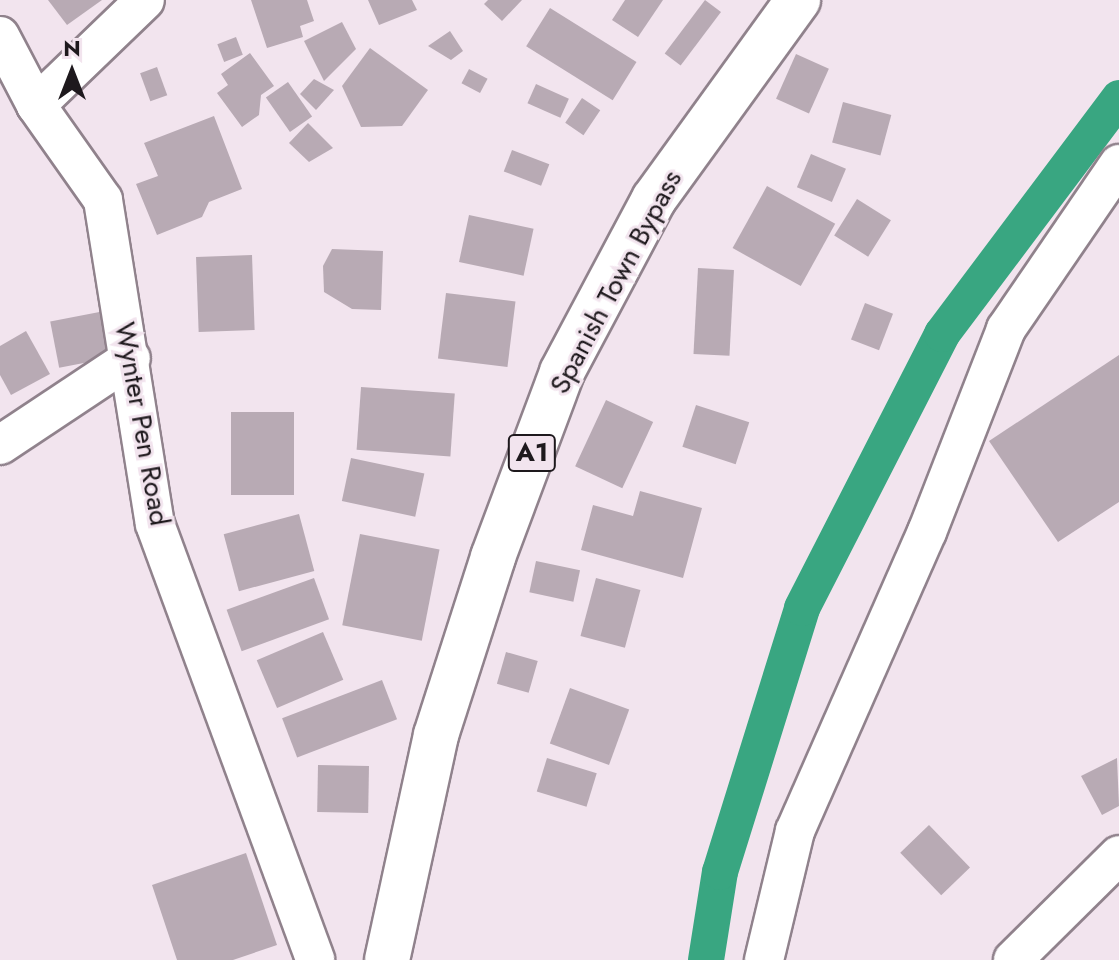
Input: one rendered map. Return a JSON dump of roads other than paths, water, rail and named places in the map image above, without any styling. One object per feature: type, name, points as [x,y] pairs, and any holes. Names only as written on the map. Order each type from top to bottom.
[{"type":"main road","name":"Spanish Town Bypass","points":[[387,960],[436,735],[493,557],[562,372],[654,199],[798,0]]},
{"type":"street","points":[[36,105],[145,0]]},
{"type":"street","name":"Wynter Pen Road","points":[[0,36],[36,105],[103,200],[131,358],[155,524],[315,960]]},
{"type":"street","points":[[764,960],[795,831],[927,532],[1006,329],[1119,164]]},
{"type":"street","points":[[0,445],[131,358]]},
{"type":"street","points":[[1013,960],[1119,855]]},
{"type":"waterway","points":[[706,960],[720,872],[802,608],[942,334],[1119,98]]}]
